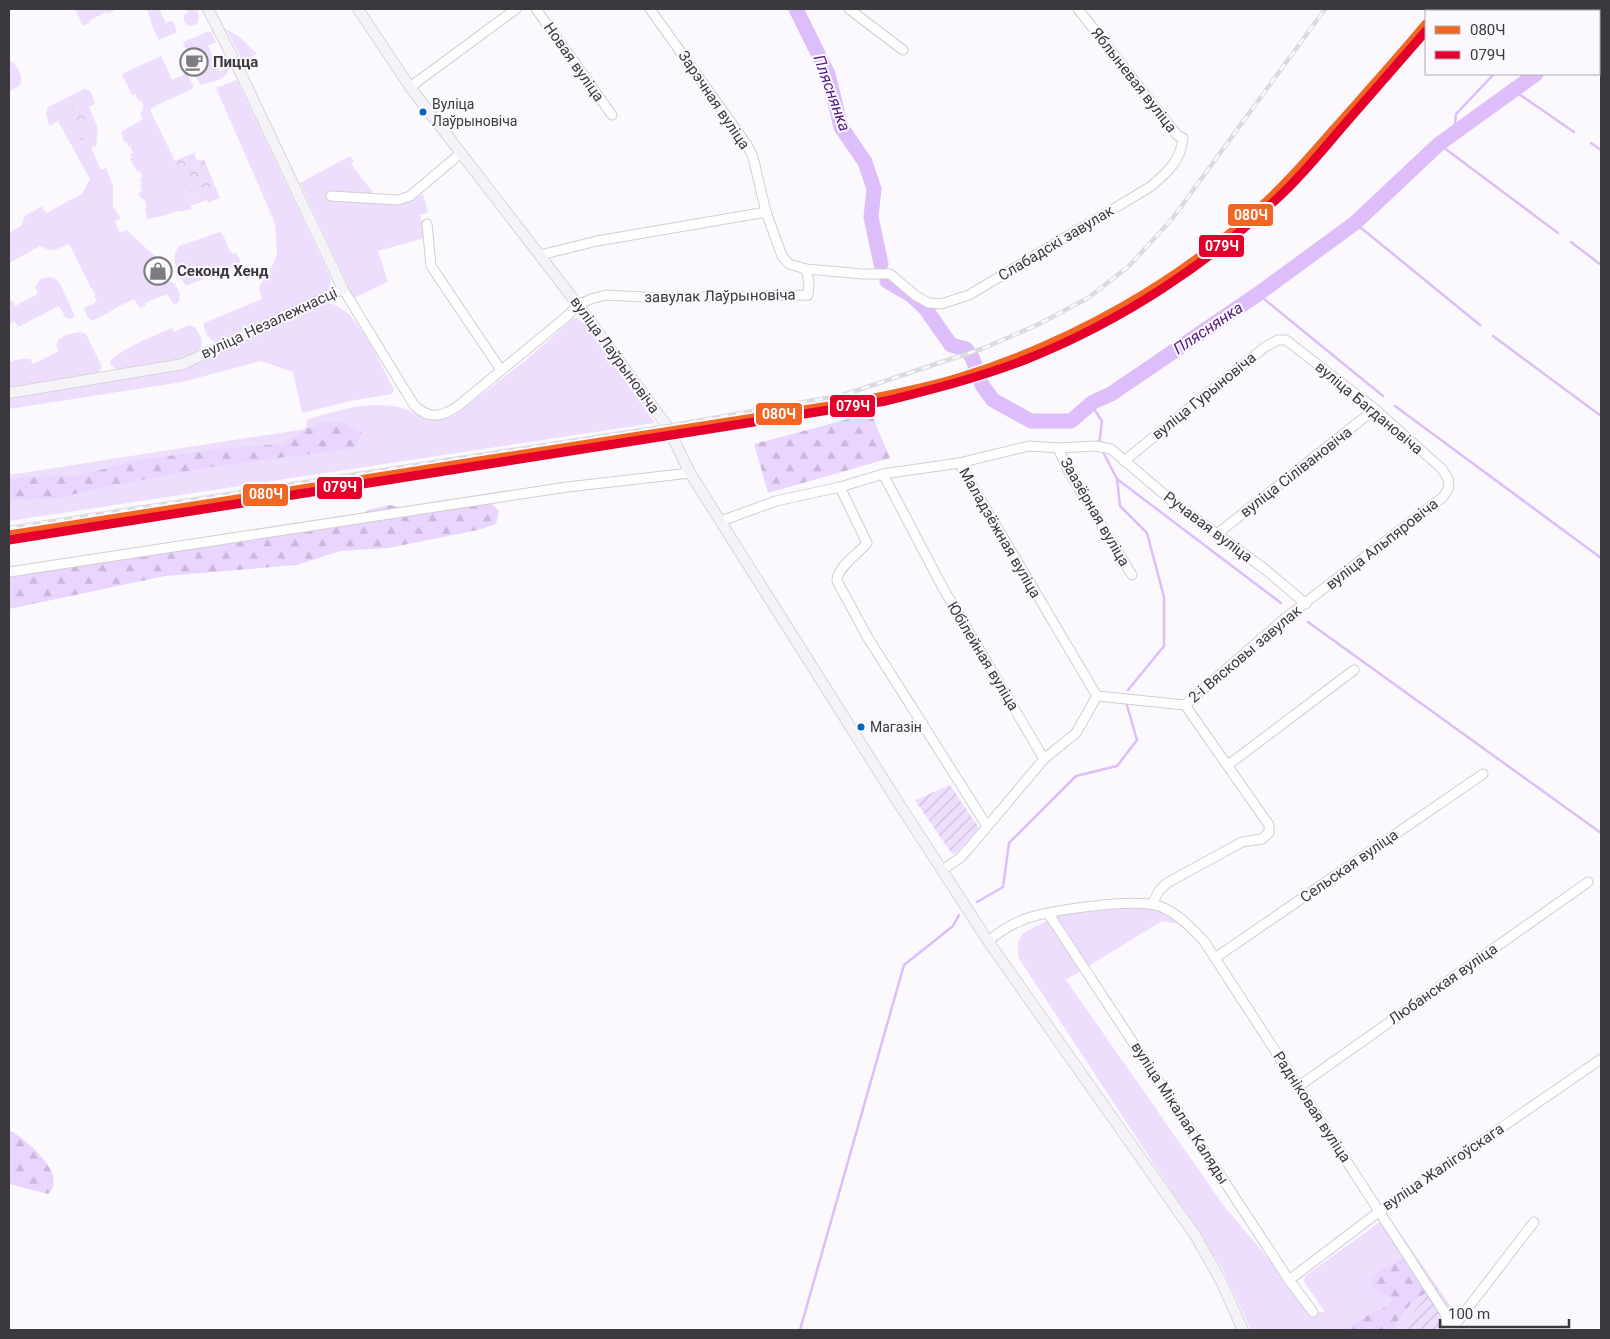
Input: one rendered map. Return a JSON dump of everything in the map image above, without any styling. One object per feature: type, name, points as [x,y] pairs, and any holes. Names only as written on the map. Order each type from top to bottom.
[{"type":"main road","name":"вуліца Незалежнасці","points":[[9,393],[183,364],[343,289],[242,74],[208,9]]},
{"type":"main road","name":"вуліца Лаўрыновіча","points":[[358,9],[410,87],[578,305],[667,426],[690,473],[858,740],[988,941],[1195,1235],[1221,1281],[1243,1330]]},
{"type":"street","points":[[410,87],[516,9]]},
{"type":"street","name":"Новая вуліца","points":[[536,9],[612,115]]},
{"type":"street","name":"Зарэчная вуліца","points":[[650,9],[747,145],[753,157],[766,212],[782,256],[789,264],[806,269]]},
{"type":"street","points":[[849,9],[904,50]]},
{"type":"street","name":"Яблыневая вуліца","points":[[1078,9],[1177,135],[1183,138],[1180,152]]},
{"type":"street","points":[[331,196],[398,200],[410,196],[461,152]]},
{"type":"street","name":"Слабадскі завулак","points":[[916,296],[929,303],[941,304],[969,295],[1150,187],[1171,168],[1180,152]]},
{"type":"street","points":[[540,255],[597,241],[766,212]]},
{"type":"street","points":[[427,224],[431,266],[502,370]]},
{"type":"street","name":"завулак Лаўрыновіча","points":[[578,305],[606,295],[661,298],[808,295],[809,282],[806,269],[863,274],[890,274],[916,296]]},
{"type":"street","points":[[343,289],[410,400],[423,413],[435,415],[450,411],[502,370],[578,305]]},
{"type":"street","name":"вуліца Гурыновіча","points":[[1124,461],[1264,347],[1278,340],[1286,340]]},
{"type":"street","name":"вуліца Багдановіча","points":[[1286,340],[1375,409],[1442,469],[1448,479]]},
{"type":"street","name":"вуліца Сілівановіча","points":[[1217,534],[1375,409]]},
{"type":"street","name":"Маладзёжная вуліца","points":[[1096,696],[959,463],[1029,446],[1058,448],[1096,446],[1111,449]]},
{"type":"street","name":"Заазёрная вуліца","points":[[1058,448],[1069,472],[1132,575]]},
{"type":"street","name":"Ручавая вуліца","points":[[1111,449],[1172,501],[1266,570],[1306,604]]},
{"type":"street","points":[[721,521],[776,501],[840,487],[883,474],[959,463]]},
{"type":"street","points":[[9,572],[567,487],[690,473]]},
{"type":"street","name":"Юбілейная вуліца","points":[[883,474],[944,590],[1044,760]]},
{"type":"street","name":"вуліца Альпяровіча","points":[[1306,604],[1443,497],[1449,487],[1448,479]]},
{"type":"street","points":[[840,487],[867,543],[839,571],[837,581],[868,638],[987,826]]},
{"type":"street","name":"2-і Вясковы завулак","points":[[1185,705],[1284,619],[1306,604]]},
{"type":"street","points":[[1228,765],[1354,670]]},
{"type":"street","points":[[942,870],[965,852],[1044,760],[1076,733],[1096,696],[1185,705],[1268,821],[1269,833],[1262,839],[1242,842],[1167,883],[1159,891],[1152,904],[1141,902],[1122,903],[1048,913],[1021,920],[998,932],[988,941]]},
{"type":"street","name":"Сельская вуліца","points":[[1215,958],[1483,774]]},
{"type":"street","name":"Любанская вуліца","points":[[1298,1086],[1588,882]]},
{"type":"street","name":"Радніковая вуліца","points":[[1152,904],[1168,910],[1185,922],[1204,941],[1445,1312],[1450,1330]]},
{"type":"street","name":"вуліца Мікалая Каляды","points":[[1048,913],[1289,1280],[1313,1312]]},
{"type":"street","name":"вуліца Жалігоўскага","points":[[1289,1280],[1380,1211],[1601,1059]]},
{"type":"street","points":[[1450,1330],[1534,1222]]},
{"type":"green space","points":[[75,9],[117,9],[108,14],[106,12],[83,26]]},
{"type":"green space","points":[[147,9],[159,9],[166,23],[170,21],[174,23],[177,32],[159,40]]},
{"type":"green space","points":[[186,9],[197,9],[199,14],[197,24],[187,25],[184,20],[184,15],[188,13]]},
{"type":"green space","points":[[226,29],[241,38],[257,54],[242,60]]},
{"type":"green space","points":[[211,32],[216,42],[208,46],[220,71],[229,67],[223,77],[201,85],[193,73],[201,68],[201,60],[197,54],[186,49],[183,42]]},
{"type":"green space","points":[[161,56],[172,80],[187,73],[193,86],[192,89],[151,108],[151,112],[189,196],[215,186],[220,198],[208,203],[207,200],[181,212],[180,210],[147,219],[145,208],[147,207],[144,199],[138,193],[142,191],[140,171],[137,172],[130,159],[132,158],[130,154],[133,153],[126,141],[124,142],[121,132],[143,119],[140,113],[143,111],[142,107],[144,106],[135,94],[132,95],[122,75]]},
{"type":"green space","points":[[9,60],[17,67],[21,81],[20,85],[9,92]]},
{"type":"green space","points":[[237,80],[331,279],[330,287],[327,290],[216,342],[207,335],[204,323],[262,299],[259,290],[261,283],[269,274],[277,254],[275,223],[216,88]]},
{"type":"green space","points":[[84,89],[89,90],[92,94],[95,104],[89,107],[98,128],[96,146],[91,148],[101,170],[106,168],[113,186],[113,207],[121,218],[115,221],[120,233],[126,230],[156,257],[166,279],[175,284],[180,294],[179,302],[174,305],[167,294],[145,303],[146,305],[140,308],[134,299],[92,321],[87,316],[84,308],[97,302],[94,296],[96,295],[68,244],[54,250],[40,246],[9,263],[9,233],[21,226],[25,216],[42,206],[46,213],[82,194],[90,179],[58,121],[49,126],[46,112],[48,107]]},
{"type":"green space","points":[[84,102],[95,125],[85,130],[88,137],[80,141],[66,111]]},
{"type":"green space","points":[[194,153],[197,161],[204,159],[215,186],[189,196],[174,161]]},
{"type":"green space","points":[[350,156],[354,161],[351,164],[381,203],[411,200],[423,194],[428,212],[420,215],[425,238],[378,251],[388,282],[354,298],[300,183]]},
{"type":"green space","points":[[220,232],[231,252],[233,254],[236,253],[241,261],[231,268],[186,286],[176,267],[175,256],[179,246]]},
{"type":"green space","points":[[55,278],[60,284],[75,316],[71,319],[66,318],[59,306],[18,327],[15,321],[9,324],[9,302],[12,300],[15,306],[38,294],[35,287],[41,279]]},
{"type":"green space","points":[[327,303],[338,306],[358,325],[375,352],[394,389],[392,394],[350,401],[302,413],[293,372],[261,361],[182,382],[9,409],[9,398],[185,368]]},
{"type":"green space","points":[[574,318],[578,318],[585,325],[655,423],[9,521],[9,475],[305,429],[308,419],[371,405],[401,408],[421,417],[434,420],[454,416],[526,360]]},
{"type":"green space","points":[[189,325],[195,327],[201,337],[202,345],[198,352],[180,359],[122,370],[116,370],[110,363],[120,353],[138,343],[172,328],[174,332]]},
{"type":"green space","points":[[78,332],[86,334],[101,365],[102,368],[97,374],[9,388],[9,362],[30,359],[33,364],[59,351],[56,346],[58,340],[66,335]]},
{"type":"green space","points":[[871,413],[890,458],[768,493],[754,444]]},
{"type":"green space","points":[[325,422],[343,423],[362,433],[355,448],[210,467],[57,498],[9,500],[9,480],[25,477],[76,476],[139,460],[227,448],[282,444],[306,429]]},
{"type":"green space","points":[[491,503],[499,511],[496,524],[478,530],[388,548],[340,551],[297,565],[165,576],[9,609],[9,576],[351,525],[367,510],[390,505],[430,511]]},
{"type":"green space","points":[[950,785],[979,828],[955,854],[952,854],[915,800]]},
{"type":"green space","points":[[1150,905],[1191,926],[1162,921],[1066,980],[1224,1206],[1313,1312],[1325,1312],[1304,1282],[1305,1276],[1384,1219],[1392,1221],[1457,1315],[1456,1330],[1251,1330],[1222,1268],[1018,957],[1018,942],[1023,933],[1060,914]]},
{"type":"green space","points":[[9,1130],[25,1141],[43,1158],[53,1177],[53,1186],[48,1194],[9,1184]]},
{"type":"green space","points":[[1386,1223],[1390,1223],[1433,1283],[1427,1292],[1415,1300],[1406,1310],[1397,1322],[1394,1330],[1346,1330],[1361,1319],[1389,1305],[1393,1300],[1377,1292],[1371,1281],[1377,1272],[1403,1257],[1386,1234],[1383,1226]]},
{"type":"green space","points":[[1435,1286],[1456,1317],[1446,1330],[1402,1330],[1400,1328]]},
{"type":"waterway","name":"Пляснянка","points":[[796,9],[828,74],[841,127],[865,162],[874,189],[871,217],[881,264]]},
{"type":"waterway","points":[[1454,134],[1456,114],[1493,75]]},
{"type":"waterway","name":"Пляснянка","points":[[887,281],[911,295],[925,308],[951,345],[966,349],[972,357],[982,385],[993,400],[1031,421],[1071,421],[1093,402],[1111,394],[1258,294],[1355,223],[1439,144],[1535,75]]},
{"type":"waterway","points":[[1513,90],[1574,132]]},
{"type":"waterway","points":[[1591,143],[1601,150]]},
{"type":"waterway","points":[[1439,144],[1558,233]]},
{"type":"waterway","points":[[1355,223],[1480,325]]},
{"type":"waterway","points":[[1571,242],[1601,265]]},
{"type":"waterway","points":[[1258,294],[1383,396]]},
{"type":"waterway","points":[[1493,336],[1601,416]]},
{"type":"waterway","points":[[1093,402],[1094,409],[1102,421],[1099,445]]},
{"type":"waterway","points":[[1395,406],[1601,558]]},
{"type":"waterway","points":[[1102,450],[1117,479],[1120,506],[1147,533],[1164,597],[1164,646],[1128,690]]},
{"type":"waterway","points":[[1117,479],[1281,603]]},
{"type":"waterway","points":[[1308,622],[1601,833]]},
{"type":"waterway","points":[[977,902],[1003,887],[1009,843],[1076,776],[1117,766],[1137,740],[1126,702]]},
{"type":"waterway","points":[[800,1330],[904,965],[953,926],[959,915]]},
{"type":"railway","points":[[9,528],[674,425],[843,395],[984,348],[1037,325],[1088,298],[1129,266],[1172,219],[1325,9]]},
{"type":"transit line","name":"080Ч","points":[[9,535],[848,403],[931,386],[1000,364],[1042,347],[1123,307],[1198,258],[1267,201],[1293,175],[1425,25]]},
{"type":"transit line","name":"079Ч","points":[[9,540],[886,401],[957,382],[1027,359],[1097,327],[1130,308],[1163,288],[1226,243],[1255,219],[1301,175],[1425,32]]},
{"type":"place","name":"Пицца","points":[[194,62]]},
{"type":"place","name":"Вуліца Лаўрыновіча","points":[[423,112]]},
{"type":"place","name":"Секонд Хенд","points":[[158,271]]},
{"type":"place","name":"Магазін","points":[[861,727]]}]
